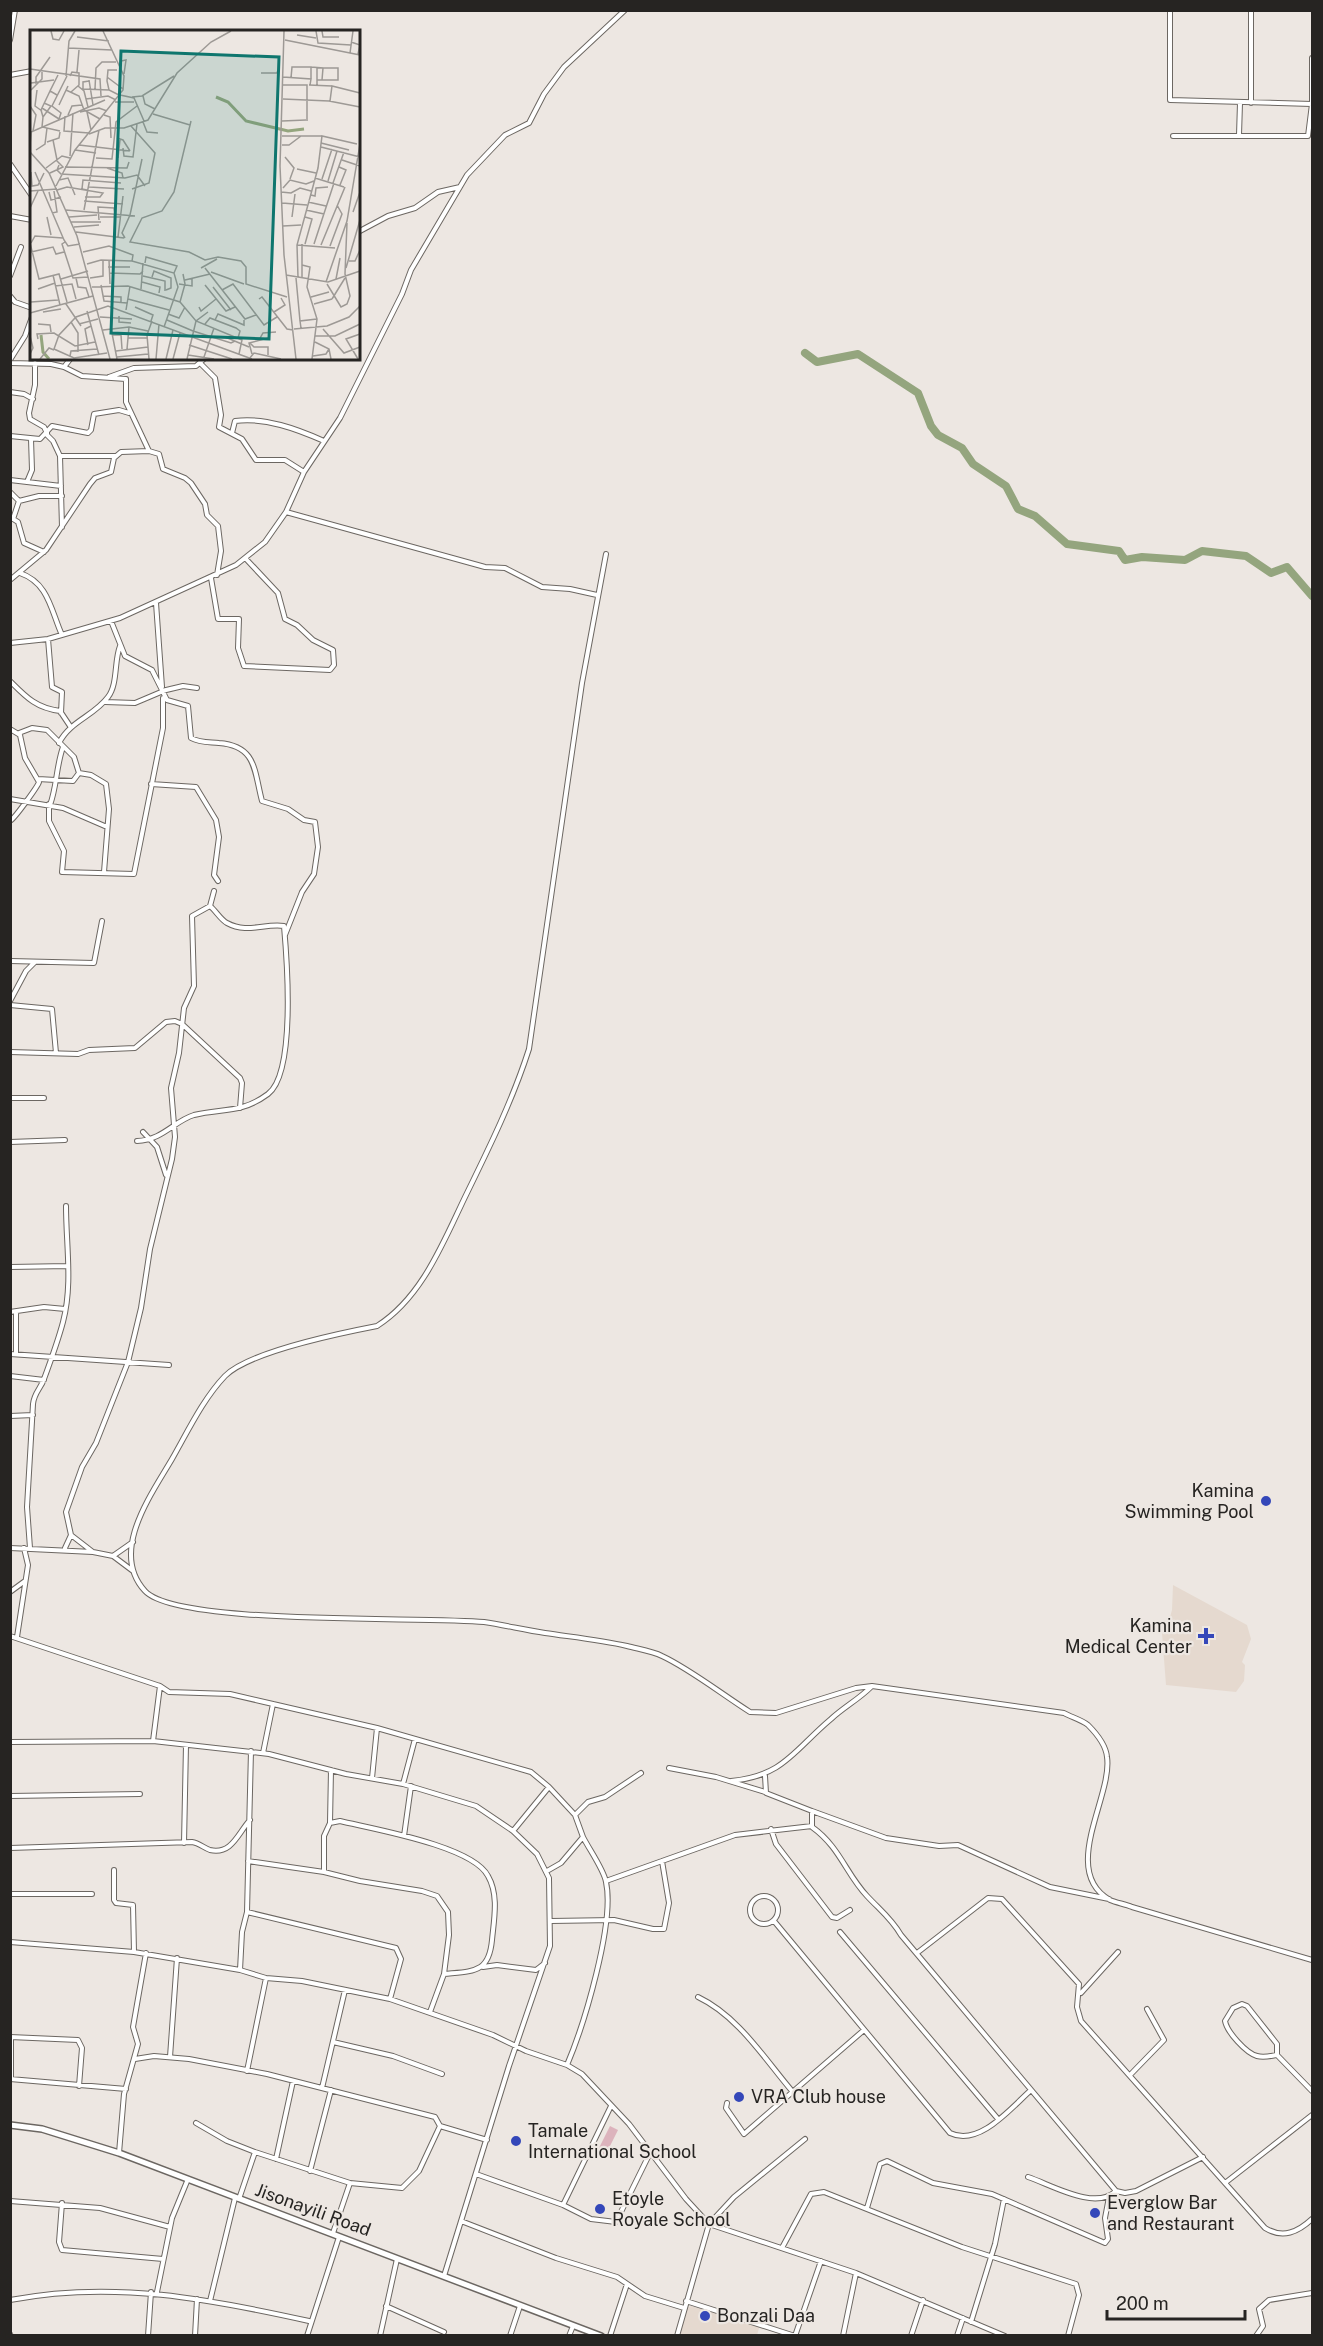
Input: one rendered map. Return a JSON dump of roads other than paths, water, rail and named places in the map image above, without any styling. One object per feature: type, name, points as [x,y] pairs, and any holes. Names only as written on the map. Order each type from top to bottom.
[{"type":"street","points":[[10,40],[15,10]]},
{"type":"street","points":[[10,643],[48,639],[111,621],[156,603],[246,559],[271,536],[286,512],[304,472],[350,400],[402,294],[411,270],[473,167],[509,132],[530,123],[543,94],[564,67],[595,35],[625,10]]},
{"type":"street","points":[[1170,10],[1170,100],[1312,105]]},
{"type":"street","points":[[1251,10],[1251,103]]},
{"type":"street","points":[[1173,136],[1308,136],[1312,105],[1312,58]]},
{"type":"street","points":[[10,75],[30,71]]},
{"type":"street","points":[[1239,135],[1240,103]]},
{"type":"street","points":[[10,164],[30,193]]},
{"type":"street","points":[[360,231],[388,216],[415,208],[438,192],[460,187]]},
{"type":"street","points":[[10,216],[30,220]]},
{"type":"street","points":[[10,276],[21,247]]},
{"type":"street","points":[[10,296],[15,302],[30,307]]},
{"type":"street","points":[[30,322],[10,362],[64,367],[82,376],[126,379]]},
{"type":"street","points":[[64,367],[69,360]]},
{"type":"street","points":[[108,377],[128,369],[189,367],[204,360]]},
{"type":"street","points":[[35,363],[30,419],[44,427],[60,456],[58,473],[62,496],[62,528]]},
{"type":"street","points":[[200,363],[215,378],[220,415],[219,427],[242,439],[253,459],[285,460],[304,472]]},
{"type":"street","points":[[128,369],[125,398],[149,452]]},
{"type":"street","points":[[10,392],[33,399]]},
{"type":"street","points":[[10,436],[31,440],[40,439],[52,426],[88,433],[96,413],[119,410],[130,413]]},
{"type":"street","points":[[232,432],[235,421],[264,422],[296,430],[324,441]]},
{"type":"street","points":[[27,483],[32,470],[31,440]]},
{"type":"street","points":[[10,580],[44,552],[95,478],[111,472],[114,458],[127,451],[159,454],[163,470],[185,478],[191,483],[205,504],[207,514],[218,526],[221,551],[217,575]]},
{"type":"street","points":[[60,456],[106,458],[119,455]]},
{"type":"street","points":[[10,480],[61,486]]},
{"type":"street","points":[[10,492],[20,501]]},
{"type":"street","points":[[20,501],[39,496],[62,496]]},
{"type":"street","points":[[20,501],[12,518],[18,522],[24,543],[44,552]]},
{"type":"street","points":[[286,512],[485,567],[505,568],[542,587],[570,589],[597,595]]},
{"type":"street","points":[[133,1571],[135,1527],[145,1504],[204,1404],[225,1377],[250,1362],[295,1345],[377,1326],[389,1318],[425,1276],[488,1150],[518,1082],[529,1049],[597,595],[606,554]]},
{"type":"street","points":[[211,578],[218,619],[239,619],[238,648],[244,666],[330,670],[334,665],[333,650],[313,640],[300,627],[285,619],[278,593],[246,559]]},
{"type":"street","points":[[20,573],[33,580],[50,601],[62,635]]},
{"type":"street","points":[[120,646],[114,663],[112,691],[104,702],[70,726],[61,745],[54,778],[56,789],[50,804],[50,821],[64,851],[62,872],[134,874],[163,728],[156,603]]},
{"type":"street","points":[[111,621],[117,631],[125,656],[152,670],[162,693],[169,702],[188,706],[191,738],[197,741],[231,744],[248,755],[253,761],[262,801],[266,804],[284,807],[304,820],[315,822],[318,847],[314,874],[302,892],[285,935]]},
{"type":"street","points":[[48,639],[52,687],[62,692],[61,713],[70,726]]},
{"type":"street","points":[[10,681],[25,697],[41,708],[61,713]]},
{"type":"street","points":[[104,702],[135,703],[183,686],[196,688]]},
{"type":"street","points":[[10,729],[19,734],[25,758],[38,779],[36,790],[25,800],[18,814],[10,821]]},
{"type":"street","points":[[19,734],[27,729],[43,729],[77,762],[76,771],[92,775],[106,784],[110,809],[105,872]]},
{"type":"street","points":[[38,779],[54,778],[73,781],[79,773]]},
{"type":"street","points":[[151,784],[196,787],[202,794],[208,812],[216,820],[219,837],[214,875],[218,881]]},
{"type":"street","points":[[10,799],[50,804],[107,827]]},
{"type":"street","points":[[65,1549],[71,1535],[66,1512],[69,1501],[82,1467],[96,1443],[128,1362],[166,1177],[172,1159],[175,1127],[171,1088],[186,1001],[194,986],[192,916],[210,906],[214,891]]},
{"type":"street","points":[[137,1141],[152,1139],[192,1116],[240,1109],[268,1094],[280,1077],[287,1035],[289,987],[284,926],[274,924],[255,929],[226,923],[210,906]]},
{"type":"street","points":[[10,961],[94,963],[102,921]]},
{"type":"street","points":[[35,962],[26,971],[10,1003],[52,1010],[56,1053]]},
{"type":"street","points":[[10,1052],[78,1054],[89,1050],[135,1048],[170,1020],[183,1024],[241,1080],[240,1109]]},
{"type":"street","points":[[10,1098],[44,1098]]},
{"type":"street","points":[[143,1132],[152,1139],[166,1177]]},
{"type":"street","points":[[10,1142],[65,1140]]},
{"type":"street","points":[[17,1637],[28,1565],[27,1507],[34,1397],[44,1380],[53,1355],[65,1309],[68,1266],[66,1206]]},
{"type":"street","points":[[10,1267],[68,1266]]},
{"type":"street","points":[[10,1312],[44,1307],[65,1309]]},
{"type":"street","points":[[16,1312],[13,1354],[39,1357],[53,1355],[169,1365]]},
{"type":"street","points":[[10,1376],[44,1380]]},
{"type":"street","points":[[10,1416],[33,1415]]},
{"type":"street","points":[[71,1535],[93,1552]]},
{"type":"street","points":[[113,1556],[134,1542]]},
{"type":"street","points":[[10,1548],[65,1549],[113,1556],[133,1571],[147,1593],[163,1603],[268,1615],[483,1622],[624,1646],[662,1655],[750,1712],[776,1713],[856,1688],[872,1686],[1064,1713],[1087,1724],[1101,1741],[1107,1755],[1107,1772],[1087,1855],[1088,1864],[1100,1891],[1110,1899]]},
{"type":"street","points":[[10,1592],[25,1581]]},
{"type":"street","points":[[10,1636],[160,1686],[169,1692],[230,1694],[377,1728],[531,1772],[549,1787],[575,1815],[583,1837],[606,1881],[607,1920],[578,2040],[567,2065]]},
{"type":"street","points":[[153,1741],[160,1686]]},
{"type":"street","points":[[731,1781],[765,1776],[788,1760],[832,1718],[872,1686]]},
{"type":"street","points":[[263,1753],[273,1704]]},
{"type":"street","points":[[372,1778],[377,1728]]},
{"type":"street","points":[[403,1784],[415,1739]]},
{"type":"street","points":[[10,1742],[153,1741],[251,1750],[331,1770],[403,1784],[476,1806],[513,1831],[537,1854],[547,1870],[551,1921],[550,1946],[444,2276]]},
{"type":"street","points":[[184,1843],[186,1744]]},
{"type":"street","points":[[240,1970],[242,1932],[247,1912],[251,1750]]},
{"type":"street","points":[[669,1768],[731,1781],[886,1838],[939,1846],[962,1846],[1050,1887],[1110,1899],[1312,1960]]},
{"type":"street","points":[[324,1872],[324,1836],[330,1823],[331,1770]]},
{"type":"street","points":[[575,1815],[588,1802],[605,1797],[641,1773]]},
{"type":"street","points":[[765,1776],[766,1793]]},
{"type":"street","points":[[404,1836],[411,1786]]},
{"type":"street","points":[[513,1831],[549,1787]]},
{"type":"street","points":[[10,1797],[140,1794]]},
{"type":"street","points":[[812,1811],[812,1826]]},
{"type":"street","points":[[10,1848],[197,1843],[210,1850],[229,1848],[250,1820]]},
{"type":"street","points":[[330,1823],[340,1821],[404,1836],[463,1854],[488,1874],[494,1895],[495,1919],[491,1955],[481,1968]]},
{"type":"street","points":[[606,1881],[735,1835],[812,1826],[830,1841],[867,1896],[893,1920],[901,1935],[1116,2191],[1125,2193],[1136,2191],[1203,2157]]},
{"type":"street","points":[[771,1829],[776,1844],[832,1917],[837,1918],[850,1910]]},
{"type":"street","points":[[547,1870],[561,1863],[583,1837]]},
{"type":"street","points":[[248,1861],[324,1872],[437,1896],[448,1912],[449,1925],[444,1974],[430,2012]]},
{"type":"street","points":[[551,1921],[607,1920],[664,1929],[669,1903],[662,1861]]},
{"type":"street","points":[[114,1870],[114,1900],[116,1903],[133,1905],[134,1952]]},
{"type":"street","points":[[10,1894],[92,1894]]},
{"type":"street","points":[[765,1896],[775,1900],[778,1911],[774,1921],[763,1925],[753,1920],[749,1909],[754,1899],[765,1896]]},
{"type":"street","points":[[917,1953],[988,1898],[1002,1899],[1079,1984],[1077,2007],[1081,2021],[1131,2074],[1265,2228],[1274,2233],[1289,2234],[1302,2229],[1312,2219]]},
{"type":"street","points":[[247,1912],[396,1948],[401,1959],[390,1999]]},
{"type":"street","points":[[774,1921],[950,2133],[969,2138],[998,2119],[1031,2090]]},
{"type":"street","points":[[840,1932],[998,2119]]},
{"type":"street","points":[[10,1942],[146,1953],[240,1970],[266,1978],[302,1981],[390,1999],[493,2035],[516,2047],[567,2065],[599,2090],[651,2151],[686,2199],[709,2224],[783,2246],[856,2273],[1005,2336]]},
{"type":"street","points":[[1080,1993],[1118,1952]]},
{"type":"street","points":[[119,2153],[126,2089],[138,2044],[133,2027],[146,1953]]},
{"type":"street","points":[[170,2057],[177,1958]]},
{"type":"street","points":[[444,1974],[497,1965],[536,1970],[545,1963]]},
{"type":"street","points":[[247,2071],[266,1978]]},
{"type":"street","points":[[322,2088],[345,1990]]},
{"type":"street","points":[[698,1997],[724,2013],[741,2030],[792,2091]]},
{"type":"street","points":[[1277,2055],[1252,2054],[1233,2035],[1225,2021],[1233,2008],[1242,2004],[1247,2006],[1276,2044],[1277,2055],[1312,2091]]},
{"type":"street","points":[[1131,2074],[1164,2040],[1147,2009]]},
{"type":"street","points":[[727,2103],[726,2108],[744,2134],[864,2031]]},
{"type":"street","points":[[79,2085],[82,2048],[78,2040],[11,2037],[11,2079],[79,2085],[126,2089]]},
{"type":"street","points":[[333,2042],[393,2056],[442,2074]]},
{"type":"street","points":[[135,2059],[170,2057],[293,2081],[435,2117],[440,2126],[487,2140]]},
{"type":"street","points":[[276,2159],[293,2081]]},
{"type":"street","points":[[310,2171],[331,2090]]},
{"type":"street","points":[[563,2205],[596,2132],[611,2106]]},
{"type":"street","points":[[1225,2183],[1312,2115]]},
{"type":"street","points":[[196,2123],[227,2141],[350,2184],[402,2188],[419,2171],[440,2126]]},
{"type":"street","name":"Jisonayili Road","points":[[10,2125],[42,2129],[119,2153],[601,2336]]},
{"type":"street","points":[[677,2336],[709,2224],[734,2197],[805,2139]]},
{"type":"street","points":[[476,2174],[563,2205],[591,2219],[616,2222],[651,2151]]},
{"type":"street","points":[[210,2301],[237,2199],[255,2152]]},
{"type":"street","points":[[867,2208],[880,2164],[887,2161],[933,2183],[992,2194],[1105,2243],[1108,2239],[1106,2218],[1109,2197]]},
{"type":"street","points":[[1028,2177],[1079,2195],[1102,2200],[1116,2191]]},
{"type":"street","points":[[157,2292],[170,2227],[188,2179]]},
{"type":"street","points":[[333,2233],[350,2184]]},
{"type":"street","points":[[783,2246],[811,2194],[824,2192],[992,2256],[1076,2284],[1079,2295],[1068,2336]]},
{"type":"street","points":[[971,2322],[992,2256],[1004,2199]]},
{"type":"street","points":[[10,2201],[62,2203],[100,2208],[170,2227]]},
{"type":"street","points":[[62,2203],[59,2242],[62,2250],[163,2259]]},
{"type":"street","points":[[461,2220],[556,2258],[617,2277],[645,2296],[684,2308]]},
{"type":"street","points":[[307,2336],[309,2321],[339,2236]]},
{"type":"street","points":[[380,2336],[397,2259]]},
{"type":"street","points":[[686,2301],[795,2336],[821,2261]]},
{"type":"street","points":[[843,2336],[856,2273]]},
{"type":"street","points":[[610,2336],[627,2284]]},
{"type":"street","points":[[148,2336],[151,2292]]},
{"type":"street","points":[[10,2300],[53,2294],[157,2292],[249,2306],[309,2321]]},
{"type":"street","points":[[1256,2336],[1263,2326],[1259,2309],[1269,2300],[1312,2293]]},
{"type":"street","points":[[195,2336],[197,2299]]},
{"type":"street","points":[[911,2336],[923,2300]]},
{"type":"street","points":[[386,2306],[444,2331]]},
{"type":"street","points":[[510,2336],[520,2306]]},
{"type":"street","points":[[957,2336],[963,2318]]},
{"type":"street","points":[[569,2336],[573,2326]]},
{"type":"waterway","points":[[805,353],[817,362],[858,354],[918,393],[931,426],[938,435],[962,448],[973,464],[1006,486],[1018,509],[1035,516],[1067,544],[1119,551],[1125,560],[1142,557],[1185,560],[1202,551],[1246,556],[1271,573],[1287,567],[1312,596]]},
{"type":"place","name":"Kamina Swimming Pool","points":[[1266,1501]]},
{"type":"place","name":"Kamina Medical Center","points":[[1206,1636]]},
{"type":"place","name":"VRA Club house","points":[[739,2097]]},
{"type":"place","name":"Tamale International School","points":[[516,2141]]},
{"type":"place","name":"Etoyle Royale School","points":[[600,2209]]},
{"type":"place","name":"Everglow Bar and Restaurant","points":[[1095,2213]]},
{"type":"place","name":"Bonzali Daa","points":[[705,2316]]}]
